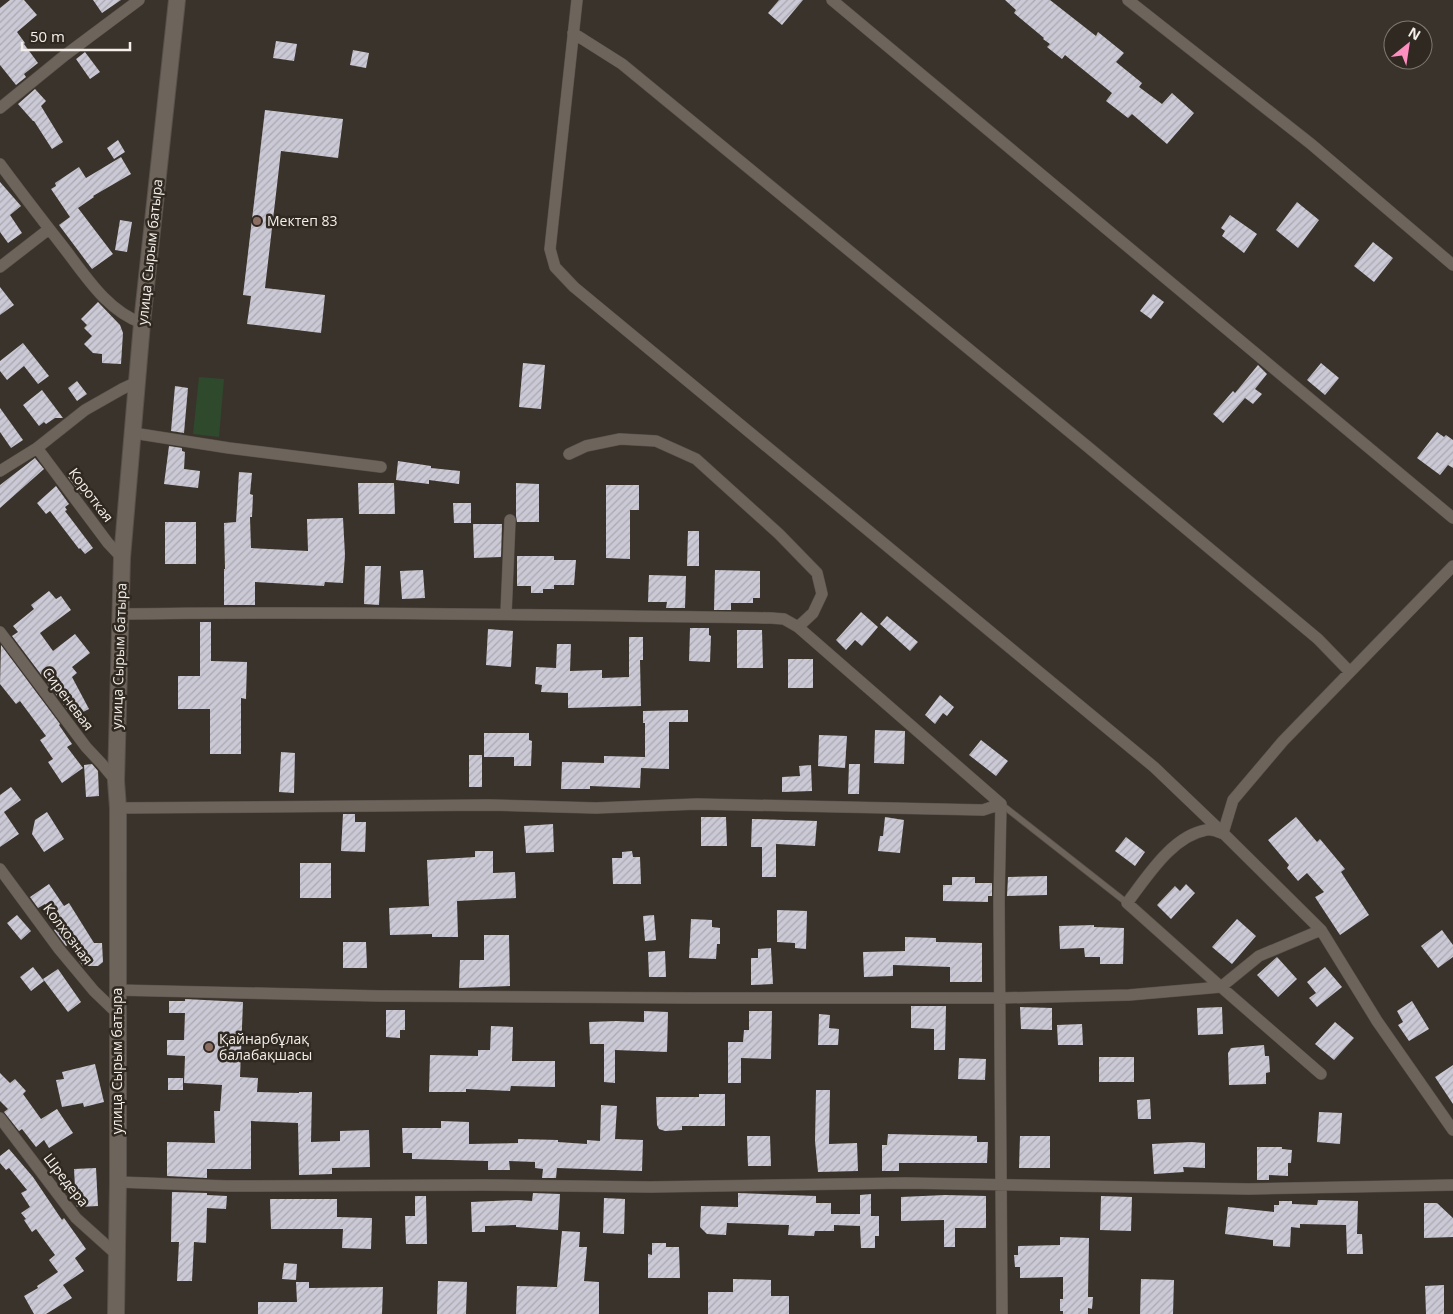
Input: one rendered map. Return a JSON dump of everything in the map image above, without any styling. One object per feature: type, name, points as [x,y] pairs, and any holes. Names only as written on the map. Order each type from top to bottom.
[{"type":"street","points":[[0,108],[64,56],[139,0]]},
{"type":"street","name":"улица Сырым батыра","points":[[116,1314],[118,808],[116,781],[122,558],[142,323],[177,0]]},
{"type":"street","points":[[577,0],[550,249],[555,268],[574,287],[1154,767],[1223,833],[1321,930],[1377,1021],[1453,1130]]},
{"type":"street","points":[[832,0],[1453,518]]},
{"type":"street","points":[[1128,0],[1311,144],[1453,266]]},
{"type":"street","points":[[573,33],[622,64],[1058,422],[1318,639],[1350,672]]},
{"type":"street","points":[[0,164],[91,283],[111,304],[132,320],[142,323]]},
{"type":"street","points":[[0,267],[49,229]]},
{"type":"street","points":[[0,470],[37,448],[85,410],[137,382]]},
{"type":"street","points":[[133,433],[229,448],[380,467]]},
{"type":"street","points":[[569,454],[586,446],[620,439],[656,441],[696,459],[779,534],[817,573],[822,594],[813,613],[798,627]]},
{"type":"street","name":"Короткая","points":[[37,448],[108,543],[122,558]]},
{"type":"street","points":[[506,614],[510,520]]},
{"type":"street","points":[[1223,833],[1233,800],[1283,741],[1453,566]]},
{"type":"street","points":[[120,614],[244,612],[784,619],[798,627],[1001,804]]},
{"type":"street","name":"Сиреневая","points":[[0,632],[86,747],[116,781]]},
{"type":"street","points":[[118,808],[489,805],[596,808],[697,804],[983,810],[1001,804]]},
{"type":"street","points":[[1001,804],[999,901],[1002,1314]]},
{"type":"street","points":[[1223,833],[1208,830],[1193,834],[1176,844],[1127,902],[1321,1074]]},
{"type":"street","name":"Колхозная","points":[[0,869],[59,949],[94,991],[118,1014]]},
{"type":"street","points":[[118,990],[380,996],[1000,998],[1129,994],[1221,987],[1259,956],[1321,930]]},
{"type":"street","name":"Шредера","points":[[0,1118],[76,1218],[116,1254]]},
{"type":"street","points":[[118,1182],[226,1186],[483,1184],[650,1187],[905,1183],[1249,1189],[1453,1185]]},
{"type":"lane","points":[[1001,804],[1127,902]]},
{"type":"green space","points":[[199,377],[224,379],[219,437],[193,434]]},
{"type":"building","points":[[10,0],[24,0],[37,15],[17,32],[38,63],[24,74],[26,77],[16,85],[0,65],[0,8]]},
{"type":"building","points":[[93,0],[121,0],[102,13]]},
{"type":"building","points":[[779,0],[803,0],[782,25],[768,13]]},
{"type":"building","points":[[1005,0],[1050,0],[1096,36],[1098,32],[1124,53],[1116,62],[1142,83],[1139,87],[1162,104],[1172,93],[1194,113],[1167,144],[1132,114],[1128,118],[1106,101],[1112,93],[1065,55],[1062,59],[1047,47],[1050,44],[1014,13],[1016,10]]},
{"type":"building","points":[[276,41],[297,44],[294,61],[273,58]]},
{"type":"building","points":[[353,50],[369,53],[366,68],[350,65]]},
{"type":"building","points":[[85,52],[100,72],[90,79],[76,59]]},
{"type":"building","points":[[35,89],[46,101],[41,106],[63,142],[52,149],[34,121],[18,104]]},
{"type":"building","points":[[265,110],[343,119],[338,158],[281,151],[265,288],[325,295],[321,333],[247,324],[251,296],[243,295]]},
{"type":"building","points":[[118,140],[125,152],[114,159],[107,148]]},
{"type":"building","points":[[121,157],[131,174],[93,196],[78,208],[113,254],[92,269],[59,225],[70,217],[51,189],[56,186],[55,183],[79,167],[86,178]]},
{"type":"building","points":[[0,182],[21,206],[10,215],[22,233],[8,243],[0,232]]},
{"type":"building","points":[[1297,202],[1319,220],[1298,248],[1276,230]]},
{"type":"building","points":[[1230,215],[1257,234],[1244,253],[1222,236],[1225,231],[1221,228]]},
{"type":"building","points":[[120,220],[132,222],[127,252],[115,250]]},
{"type":"building","points":[[1373,242],[1393,258],[1374,282],[1354,266]]},
{"type":"building","points":[[0,287],[14,305],[0,315]]},
{"type":"building","points":[[1153,294],[1164,302],[1151,319],[1140,311]]},
{"type":"building","points":[[98,302],[120,325],[123,333],[121,364],[102,363],[102,354],[93,353],[84,344],[92,336],[84,328],[87,325],[81,319]]},
{"type":"building","points":[[23,343],[49,376],[38,384],[24,366],[7,380],[0,371],[0,361]]},
{"type":"building","points":[[523,363],[545,365],[541,409],[519,407]]},
{"type":"building","points":[[1321,363],[1339,378],[1325,395],[1307,380]]},
{"type":"building","points":[[1258,365],[1267,374],[1255,389],[1262,394],[1253,404],[1245,398],[1223,423],[1213,414],[1233,391],[1235,393]]},
{"type":"building","points":[[77,381],[87,394],[77,401],[68,388]]},
{"type":"building","points":[[175,386],[188,388],[184,433],[171,431]]},
{"type":"building","points":[[42,390],[63,418],[55,418],[39,426],[23,405]]},
{"type":"building","points":[[0,408],[23,440],[11,448],[0,432]]},
{"type":"building","points":[[1437,432],[1453,440],[1453,468],[1448,465],[1440,475],[1417,458]]},
{"type":"building","points":[[169,446],[182,448],[182,451],[185,452],[184,469],[200,471],[198,488],[164,484]]},
{"type":"building","points":[[35,458],[44,469],[0,508],[0,485]]},
{"type":"building","points":[[398,461],[431,466],[431,468],[460,471],[459,484],[429,480],[429,484],[396,480]]},
{"type":"building","points":[[76,470],[90,487],[81,494],[68,477]]},
{"type":"building","points":[[239,472],[252,473],[250,494],[253,495],[252,517],[250,517],[251,548],[308,551],[307,519],[343,518],[345,555],[343,583],[325,582],[324,586],[255,582],[255,605],[224,605],[224,523],[236,522]]},
{"type":"building","points":[[358,483],[394,483],[395,514],[359,514]]},
{"type":"building","points":[[516,483],[539,484],[539,522],[517,522]]},
{"type":"building","points":[[606,485],[639,485],[639,510],[630,510],[630,559],[606,558]]},
{"type":"building","points":[[56,486],[69,504],[65,507],[67,510],[65,511],[93,548],[85,554],[50,511],[46,514],[37,503]]},
{"type":"building","points":[[453,503],[471,503],[471,523],[454,523]]},
{"type":"building","points":[[165,522],[196,522],[196,564],[165,564]]},
{"type":"building","points":[[473,524],[502,524],[501,557],[474,558]]},
{"type":"building","points":[[688,531],[699,531],[699,566],[687,566]]},
{"type":"building","points":[[517,556],[554,556],[554,560],[576,560],[574,585],[554,585],[554,589],[543,589],[543,593],[531,593],[531,586],[517,586]]},
{"type":"building","points":[[365,566],[381,566],[379,605],[364,604]]},
{"type":"building","points":[[423,570],[425,598],[402,599],[400,571]]},
{"type":"building","points":[[715,570],[760,571],[760,598],[753,598],[753,603],[731,603],[731,610],[714,610]]},
{"type":"building","points":[[649,575],[686,576],[685,608],[666,608],[667,602],[648,602]]},
{"type":"building","points":[[49,591],[56,599],[61,596],[71,610],[40,633],[53,651],[75,634],[90,653],[72,667],[77,673],[72,677],[89,709],[73,717],[12,636],[18,632],[13,626],[34,609],[31,605]]},
{"type":"building","points":[[861,612],[878,627],[862,646],[855,640],[846,650],[836,640]]},
{"type":"building","points":[[887,616],[918,642],[910,651],[880,624]]},
{"type":"building","points":[[200,622],[211,622],[211,661],[247,662],[246,699],[241,698],[241,754],[210,754],[210,709],[178,709],[178,676],[200,676]]},
{"type":"building","points":[[690,628],[709,628],[709,635],[711,636],[710,662],[689,661]]},
{"type":"building","points":[[488,629],[513,631],[511,667],[486,665]]},
{"type":"building","points":[[737,630],[762,630],[763,668],[737,668]]},
{"type":"building","points":[[629,637],[643,637],[643,660],[640,660],[641,706],[568,708],[568,693],[541,692],[542,685],[535,684],[536,667],[556,668],[557,644],[571,644],[570,671],[602,670],[602,678],[629,677]]},
{"type":"building","points":[[1,645],[60,724],[72,744],[67,747],[83,768],[62,783],[48,762],[53,759],[40,740],[46,736],[20,701],[16,704],[0,684]]},
{"type":"building","points":[[788,659],[813,659],[813,688],[788,688]]},
{"type":"building","points":[[940,695],[954,707],[947,716],[943,713],[935,724],[925,715]]},
{"type":"building","points":[[688,710],[688,722],[669,722],[669,769],[641,768],[640,788],[590,786],[590,789],[561,789],[562,762],[604,763],[604,756],[645,757],[643,711]]},
{"type":"building","points":[[875,730],[905,731],[904,764],[874,763]]},
{"type":"building","points":[[484,733],[529,733],[529,740],[532,741],[531,766],[514,766],[514,757],[484,757]]},
{"type":"building","points":[[819,735],[847,736],[845,768],[818,766]]},
{"type":"building","points":[[981,740],[1008,761],[996,776],[969,755]]},
{"type":"building","points":[[281,752],[295,753],[294,793],[279,792]]},
{"type":"building","points":[[469,755],[482,755],[482,787],[469,787]]},
{"type":"building","points":[[92,764],[98,771],[99,796],[86,797],[84,765]]},
{"type":"building","points":[[849,764],[860,764],[859,794],[848,794]]},
{"type":"building","points":[[811,765],[812,791],[782,792],[782,777],[800,776],[799,766]]},
{"type":"building","points":[[11,787],[21,800],[4,812],[19,834],[0,847],[0,795]]},
{"type":"building","points":[[47,812],[64,839],[44,852],[32,834],[35,820]]},
{"type":"building","points":[[343,814],[355,814],[355,822],[366,822],[365,852],[341,851]]},
{"type":"building","points":[[701,817],[726,817],[727,846],[701,846]]},
{"type":"building","points":[[885,817],[904,820],[900,853],[878,851],[880,836],[883,836]]},
{"type":"building","points":[[1296,817],[1317,842],[1320,839],[1345,869],[1341,872],[1369,915],[1340,935],[1315,897],[1324,892],[1307,873],[1298,881],[1287,868],[1289,865],[1268,840]]},
{"type":"building","points":[[752,819],[817,821],[815,846],[776,844],[776,877],[762,877],[762,847],[751,847]]},
{"type":"building","points":[[553,824],[554,852],[526,853],[524,826]]},
{"type":"building","points":[[1126,837],[1145,852],[1135,866],[1115,851]]},
{"type":"building","points":[[475,851],[493,851],[493,873],[515,872],[516,898],[457,901],[458,937],[432,937],[432,934],[390,935],[389,908],[429,906],[427,860],[475,857]]},
{"type":"building","points":[[632,851],[633,857],[640,857],[641,884],[613,884],[612,858],[622,858],[622,852]]},
{"type":"building","points":[[300,863],[331,863],[331,898],[300,898]]},
{"type":"building","points":[[1047,876],[1047,895],[1007,896],[1008,877]]},
{"type":"building","points":[[952,877],[975,877],[975,883],[992,883],[992,896],[988,896],[988,902],[943,901],[943,885],[952,885]]},
{"type":"building","points":[[49,884],[64,906],[69,903],[94,943],[102,943],[103,962],[98,966],[83,966],[79,961],[78,939],[66,946],[54,930],[61,926],[45,904],[38,908],[30,897]]},
{"type":"building","points":[[1186,884],[1195,893],[1171,919],[1157,905],[1175,886],[1180,891]]},
{"type":"building","points":[[777,910],[807,911],[806,949],[795,948],[795,943],[777,942]]},
{"type":"building","points":[[17,915],[31,931],[21,940],[7,923]]},
{"type":"building","points":[[654,915],[656,940],[645,941],[643,916]]},
{"type":"building","points":[[691,919],[712,920],[712,927],[720,928],[720,944],[717,944],[716,959],[689,958]]},
{"type":"building","points":[[1237,919],[1256,936],[1232,964],[1212,947]]},
{"type":"building","points":[[1094,925],[1094,927],[1124,928],[1123,964],[1100,964],[1100,957],[1085,957],[1084,948],[1060,949],[1059,926]]},
{"type":"building","points":[[1442,930],[1453,945],[1453,957],[1438,968],[1421,946]]},
{"type":"building","points":[[484,935],[509,935],[510,986],[459,988],[460,960],[484,960]]},
{"type":"building","points":[[905,937],[936,938],[936,942],[982,943],[982,982],[950,982],[950,967],[893,965],[893,976],[864,977],[863,952],[905,951]]},
{"type":"building","points":[[343,942],[366,942],[367,968],[343,968]]},
{"type":"building","points":[[771,948],[773,984],[751,985],[751,958],[758,958],[758,949]]},
{"type":"building","points":[[665,951],[666,977],[649,977],[648,952]]},
{"type":"building","points":[[1277,957],[1297,979],[1278,997],[1257,975]]},
{"type":"building","points":[[33,967],[44,981],[31,991],[20,977]]},
{"type":"building","points":[[1325,967],[1342,987],[1317,1007],[1309,998],[1316,993],[1307,982]]},
{"type":"building","points":[[58,969],[81,1002],[68,1012],[43,979]]},
{"type":"building","points":[[185,999],[243,1002],[240,1077],[258,1078],[257,1092],[312,1092],[311,1142],[340,1141],[340,1131],[369,1130],[370,1167],[332,1168],[332,1174],[299,1175],[298,1123],[251,1121],[251,1169],[207,1169],[207,1178],[167,1176],[167,1142],[215,1143],[214,1111],[220,1111],[222,1085],[184,1083],[185,1056],[167,1055],[167,1040],[184,1040],[185,1013],[169,1013],[169,1001],[185,1001]]},
{"type":"building","points":[[1412,1001],[1429,1029],[1409,1041],[1398,1025],[1403,1022],[1397,1011]]},
{"type":"building","points":[[911,1006],[946,1006],[945,1050],[934,1050],[934,1029],[911,1028]]},
{"type":"building","points":[[1020,1007],[1052,1008],[1052,1030],[1021,1029]]},
{"type":"building","points":[[1222,1007],[1223,1034],[1198,1035],[1197,1008]]},
{"type":"building","points":[[386,1010],[405,1010],[405,1030],[400,1030],[400,1038],[386,1037]]},
{"type":"building","points":[[644,1011],[668,1012],[667,1052],[615,1050],[615,1083],[604,1082],[604,1044],[590,1044],[589,1022],[644,1022]]},
{"type":"building","points":[[749,1011],[772,1011],[771,1059],[741,1058],[741,1083],[728,1083],[728,1042],[743,1042],[744,1030],[749,1030]]},
{"type":"building","points":[[819,1014],[830,1015],[829,1028],[839,1029],[838,1045],[818,1045]]},
{"type":"building","points":[[1335,1022],[1354,1038],[1334,1060],[1315,1044]]},
{"type":"building","points":[[1082,1024],[1083,1045],[1058,1045],[1057,1025]]},
{"type":"building","points":[[491,1026],[513,1027],[512,1061],[555,1061],[555,1087],[511,1086],[510,1091],[466,1089],[466,1092],[429,1092],[430,1055],[478,1056],[478,1050],[490,1050]]},
{"type":"building","points":[[1264,1045],[1265,1056],[1269,1056],[1270,1072],[1266,1073],[1266,1084],[1229,1085],[1228,1053],[1231,1048]]},
{"type":"building","points":[[1099,1057],[1134,1057],[1134,1082],[1099,1082]]},
{"type":"building","points":[[959,1058],[986,1059],[985,1080],[958,1079]]},
{"type":"building","points":[[95,1064],[104,1102],[84,1107],[83,1103],[62,1107],[56,1080],[64,1079],[62,1072]]},
{"type":"building","points":[[1453,1065],[1453,1104],[1435,1077]]},
{"type":"building","points":[[0,1073],[10,1083],[15,1079],[26,1091],[23,1094],[41,1119],[57,1109],[73,1133],[49,1148],[44,1140],[36,1147],[22,1129],[19,1131],[4,1112],[8,1109],[0,1101]]},
{"type":"building","points":[[168,1078],[183,1078],[183,1090],[168,1090]]},
{"type":"building","points":[[816,1090],[830,1090],[829,1144],[857,1143],[858,1171],[818,1172],[815,1141]]},
{"type":"building","points":[[699,1094],[725,1094],[725,1126],[682,1126],[682,1130],[665,1131],[659,1129],[657,1125],[656,1097],[699,1097]]},
{"type":"building","points":[[1150,1099],[1151,1119],[1138,1119],[1137,1100]]},
{"type":"building","points":[[601,1105],[617,1106],[615,1139],[643,1140],[642,1171],[557,1168],[556,1178],[542,1178],[543,1169],[535,1168],[535,1162],[509,1161],[510,1170],[488,1170],[488,1161],[412,1159],[412,1153],[403,1153],[402,1128],[441,1128],[441,1121],[469,1122],[469,1144],[518,1143],[518,1139],[558,1140],[558,1142],[587,1144],[587,1140],[600,1141]]},
{"type":"building","points":[[1319,1112],[1342,1113],[1340,1144],[1317,1142]]},
{"type":"building","points":[[888,1134],[977,1136],[977,1142],[988,1142],[987,1163],[899,1163],[899,1171],[882,1171],[882,1145],[887,1145]]},
{"type":"building","points":[[747,1136],[770,1136],[771,1166],[748,1166]]},
{"type":"building","points":[[1020,1136],[1050,1136],[1050,1168],[1019,1168]]},
{"type":"building","points":[[1205,1143],[1205,1168],[1183,1167],[1184,1172],[1154,1174],[1152,1144]]},
{"type":"building","points":[[1257,1147],[1282,1147],[1282,1149],[1292,1150],[1291,1163],[1288,1163],[1288,1176],[1269,1175],[1269,1180],[1257,1180]]},
{"type":"building","points":[[9,1149],[33,1177],[62,1220],[64,1218],[86,1249],[75,1258],[84,1271],[63,1285],[72,1298],[46,1314],[34,1314],[24,1296],[38,1288],[37,1286],[58,1272],[49,1260],[55,1255],[36,1229],[32,1232],[24,1220],[26,1219],[21,1213],[30,1207],[21,1193],[27,1190],[9,1168],[6,1170],[0,1163],[0,1156]]},
{"type":"building","points":[[96,1168],[98,1206],[77,1207],[74,1169]]},
{"type":"building","points":[[172,1192],[207,1193],[207,1195],[227,1196],[226,1209],[207,1208],[206,1243],[194,1242],[192,1281],[177,1281],[179,1242],[171,1242]]},
{"type":"building","points":[[533,1193],[560,1194],[558,1230],[516,1227],[516,1225],[485,1226],[485,1232],[472,1232],[471,1202],[532,1201]]},
{"type":"building","points":[[738,1193],[816,1196],[816,1203],[831,1203],[831,1214],[860,1214],[860,1195],[871,1194],[871,1216],[879,1216],[879,1236],[875,1236],[875,1248],[861,1248],[860,1226],[834,1225],[834,1231],[815,1231],[814,1236],[788,1235],[789,1225],[727,1223],[726,1235],[707,1234],[700,1227],[701,1206],[738,1207]]},
{"type":"building","points":[[415,1196],[426,1196],[427,1244],[406,1244],[405,1216],[415,1216]]},
{"type":"building","points":[[986,1196],[986,1228],[955,1228],[955,1247],[944,1247],[944,1220],[901,1221],[901,1197]]},
{"type":"building","points":[[1101,1196],[1132,1197],[1131,1231],[1100,1230]]},
{"type":"building","points":[[604,1198],[625,1199],[624,1234],[603,1233]]},
{"type":"building","points":[[270,1199],[337,1199],[337,1217],[372,1218],[371,1249],[342,1248],[343,1229],[271,1229]]},
{"type":"building","points":[[1318,1200],[1358,1201],[1357,1234],[1362,1234],[1363,1254],[1347,1254],[1346,1225],[1300,1224],[1300,1228],[1291,1227],[1290,1247],[1273,1246],[1273,1240],[1225,1234],[1228,1207],[1274,1212],[1274,1205],[1279,1205],[1279,1201],[1292,1201],[1292,1204],[1317,1205]]},
{"type":"building","points":[[1424,1203],[1437,1203],[1453,1218],[1453,1237],[1424,1238]]},
{"type":"building","points":[[562,1231],[580,1232],[579,1247],[587,1247],[584,1281],[599,1282],[599,1314],[516,1314],[517,1286],[557,1287]]},
{"type":"building","points":[[1060,1237],[1089,1238],[1088,1297],[1093,1297],[1092,1309],[1088,1308],[1088,1314],[1063,1314],[1063,1311],[1060,1311],[1060,1299],[1063,1299],[1063,1277],[1020,1278],[1020,1267],[1015,1267],[1014,1255],[1018,1255],[1018,1246],[1060,1245]]},
{"type":"building","points":[[652,1243],[666,1243],[666,1247],[679,1247],[680,1278],[648,1278],[648,1254],[652,1255]]},
{"type":"building","points":[[284,1263],[297,1264],[296,1280],[282,1279]]},
{"type":"building","points":[[733,1279],[771,1280],[771,1296],[789,1296],[789,1314],[708,1314],[708,1292],[733,1292]]},
{"type":"building","points":[[1141,1279],[1174,1280],[1173,1314],[1140,1314]]},
{"type":"building","points":[[438,1281],[467,1282],[466,1314],[437,1314]]},
{"type":"building","points":[[296,1282],[309,1282],[309,1288],[383,1287],[382,1314],[258,1314],[258,1302],[297,1302]]},
{"type":"building","points":[[1444,1285],[1444,1314],[1426,1314],[1425,1286]]},
{"type":"place","name":"Мектеп 83","points":[[257,221]]},
{"type":"place","name":"Қайнарбұлақ балабақшасы","points":[[209,1047]]}]
